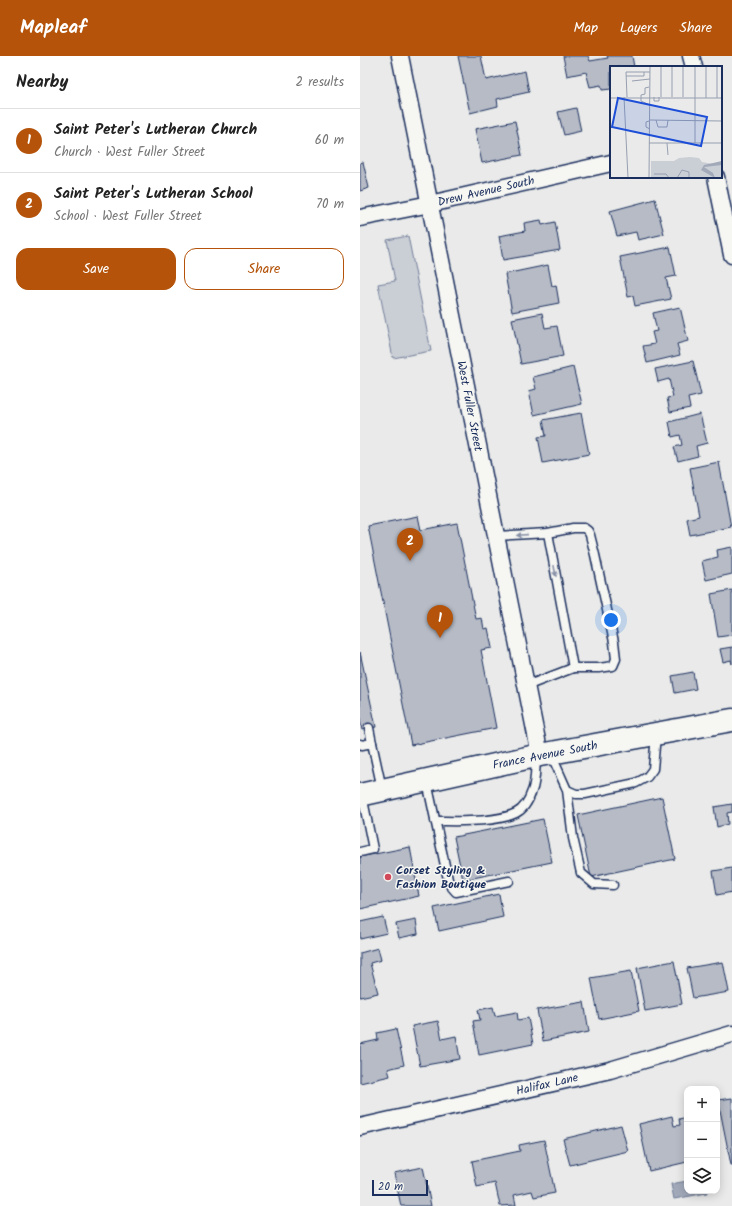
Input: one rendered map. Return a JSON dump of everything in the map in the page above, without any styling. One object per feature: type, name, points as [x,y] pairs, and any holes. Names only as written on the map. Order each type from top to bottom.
[{"type":"main road","name":"France Avenue South","points":[[368,793],[542,755],[732,720]]},
{"type":"street","name":"West Fuller Street","points":[[400,56],[526,686],[542,755]]},
{"type":"street","points":[[691,56],[694,66]]},
{"type":"street","name":"Drew Avenue South","points":[[360,218],[430,204],[610,163]]},
{"type":"street","points":[[716,178],[732,255]]},
{"type":"street","name":"Halifax Lane","points":[[360,1127],[610,1070],[732,1034]]},
{"type":"lane","points":[[496,536],[548,533],[573,528],[584,528],[588,531],[614,642],[616,659],[613,666],[599,668],[573,668],[526,686]]},
{"type":"lane","points":[[548,533],[573,668]]},
{"type":"lane","points":[[360,852],[373,849],[368,793],[372,743],[369,728]]},
{"type":"lane","points":[[567,790],[576,794],[585,794],[636,783],[647,777],[653,769],[656,734]]},
{"type":"lane","points":[[360,746],[372,743]]},
{"type":"lane","points":[[542,755],[567,790],[573,838],[581,873],[594,884],[613,885]]},
{"type":"lane","points":[[436,821],[498,818],[515,813],[522,809],[533,790],[542,755]]},
{"type":"lane","points":[[426,780],[449,884],[456,892],[509,881]]},
{"type":"shaded area","points":[[408,236],[431,351],[393,358],[378,284],[395,281],[387,240]]},
{"type":"water","points":[[684,1182],[684,1194],[702,1194],[674,1199],[671,1184]]},
{"type":"building","points":[[458,56],[481,56],[486,80],[525,71],[529,92],[497,99],[498,106],[470,113]]},
{"type":"building","points":[[563,56],[588,56],[590,61],[608,58],[607,56],[632,56],[634,66],[610,66],[610,89],[602,90],[601,85],[590,87],[586,72],[567,76]]},
{"type":"building","points":[[576,108],[581,131],[564,135],[558,112]]},
{"type":"building","points":[[515,121],[522,155],[482,163],[475,129]]},
{"type":"building","points":[[363,162],[369,188],[360,191],[360,163]]},
{"type":"building","points":[[655,199],[664,234],[638,240],[636,232],[617,236],[610,211]]},
{"type":"building","points":[[541,220],[542,225],[555,222],[560,250],[503,260],[499,236],[525,231],[524,223]]},
{"type":"building","points":[[670,247],[676,276],[666,278],[671,299],[635,306],[633,296],[628,297],[620,257]]},
{"type":"building","points":[[548,265],[552,286],[556,285],[559,303],[512,312],[505,274]]},
{"type":"building","points":[[680,307],[688,341],[677,344],[680,355],[647,363],[643,346],[655,344],[652,332],[657,331],[653,313]]},
{"type":"building","points":[[542,313],[545,328],[557,326],[563,356],[521,364],[512,319]]},
{"type":"building","points":[[693,361],[701,395],[688,398],[690,408],[670,412],[667,398],[673,397],[669,379],[658,382],[655,369]]},
{"type":"building","points":[[573,367],[582,404],[534,415],[529,391],[536,389],[533,377]]},
{"type":"building","points":[[581,413],[589,454],[543,463],[538,437],[546,436],[543,420]]},
{"type":"building","points":[[700,414],[707,443],[696,446],[698,456],[678,461],[674,447],[682,445],[680,435],[672,437],[669,422]]},
{"type":"building","points":[[719,462],[731,527],[690,535],[687,519],[699,516],[690,468]]},
{"type":"building","points":[[418,516],[421,530],[457,523],[476,619],[482,618],[484,629],[488,628],[492,648],[481,650],[496,728],[411,745],[368,526]]},
{"type":"building","points":[[732,547],[732,574],[706,580],[702,561],[718,557],[717,550]]},
{"type":"building","points":[[732,590],[732,635],[718,637],[711,594]]},
{"type":"building","points":[[732,647],[732,664],[731,660],[723,662],[720,649]]},
{"type":"building","points":[[360,652],[376,727],[362,730],[360,721]]},
{"type":"building","points":[[693,672],[696,689],[675,693],[672,676]]},
{"type":"building","points":[[662,797],[675,859],[591,877],[578,815]]},
{"type":"building","points":[[732,804],[732,812],[727,813],[728,824],[717,827],[714,807]]},
{"type":"building","points":[[543,819],[552,862],[463,880],[454,837]]},
{"type":"building","name":"Corset Styling & Fashion Boutique","points":[[410,847],[419,896],[360,909],[360,857]]},
{"type":"building","points":[[732,868],[732,892],[717,895],[713,871]]},
{"type":"building","points":[[499,894],[503,917],[439,931],[434,908]]},
{"type":"building","points":[[383,917],[387,933],[360,939],[360,922]]},
{"type":"building","points":[[416,920],[418,934],[399,938],[396,924]]},
{"type":"building","points":[[378,948],[381,960],[370,963],[378,993],[360,997],[360,953]]},
{"type":"building","points":[[674,961],[682,1004],[645,1011],[637,968]]},
{"type":"building","points":[[723,962],[729,992],[693,998],[687,968]]},
{"type":"building","points":[[631,971],[639,1011],[599,1019],[591,978]]},
{"type":"building","points":[[584,1002],[589,1032],[543,1041],[537,1010]]},
{"type":"building","points":[[493,1007],[495,1016],[517,1012],[518,1020],[528,1018],[533,1044],[479,1055],[473,1021],[480,1020],[478,1010]]},
{"type":"building","points":[[438,1021],[442,1039],[456,1036],[460,1059],[420,1066],[412,1026]]},
{"type":"building","points":[[396,1029],[404,1065],[388,1069],[390,1076],[360,1083],[360,1044],[378,1040],[377,1033]]},
{"type":"building","points":[[732,1098],[732,1165],[720,1110],[720,1100]]},
{"type":"building","points":[[672,1116],[674,1126],[680,1125],[679,1119],[684,1118],[684,1163],[649,1171],[639,1124]]},
{"type":"building","points":[[621,1125],[628,1151],[570,1165],[563,1139]]},
{"type":"building","points":[[544,1140],[555,1193],[534,1197],[532,1191],[514,1195],[516,1205],[500,1206],[495,1183],[477,1187],[472,1161],[520,1151],[519,1145]]},
{"type":"building","points":[[423,1167],[431,1206],[401,1206],[394,1173]]},
{"type":"place","name":"Saint Peter's Lutheran School","points":[[410,561]]},
{"type":"place","name":"Saint Peter's Lutheran Church","points":[[440,638]]},
{"type":"place","name":"Corset Styling & Fashion Boutique","points":[[388,877]]}]
